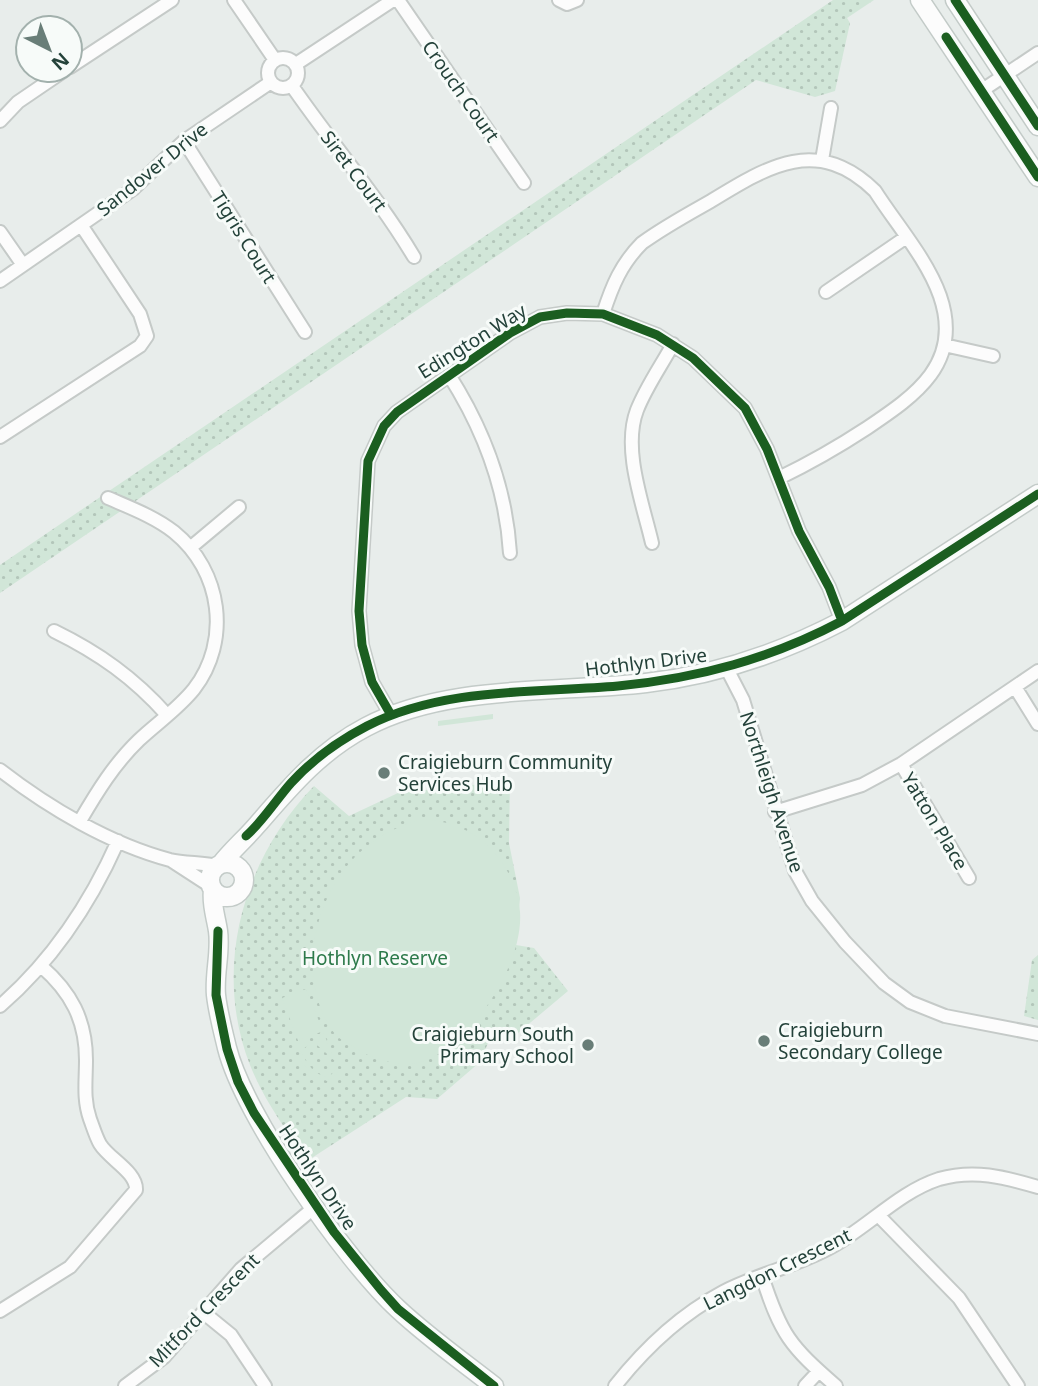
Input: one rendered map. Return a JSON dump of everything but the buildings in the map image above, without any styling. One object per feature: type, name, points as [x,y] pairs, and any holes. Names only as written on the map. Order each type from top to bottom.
[{"type":"street","points":[[84,57],[172,0]]},
{"type":"street","points":[[234,0],[275,60]]},
{"type":"street","points":[[296,64],[393,0]]},
{"type":"street","name":"Crouch Court","points":[[398,0],[524,183]]},
{"type":"street","points":[[559,0],[567,4],[577,0]]},
{"type":"street","points":[[920,0],[1038,177]]},
{"type":"street","points":[[955,0],[1038,126]]},
{"type":"street","points":[[981,90],[1038,53]]},
{"type":"street","points":[[285,58],[296,64],[299,74],[292,86],[282,89],[271,82],[268,72],[275,60],[285,58]]},
{"type":"street","name":"Sandover Drive","points":[[0,281],[151,174],[184,141],[271,82]]},
{"type":"street","points":[[0,121],[18,102],[44,84]]},
{"type":"street","name":"Siret Court","points":[[292,86],[337,151],[377,201],[414,257]]},
{"type":"street","points":[[822,160],[831,108]]},
{"type":"street","name":"Tigris Court","points":[[184,141],[305,332]]},
{"type":"street","points":[[603,314],[622,267],[656,233],[765,169],[802,160],[822,160],[842,167],[875,191],[941,298],[946,321],[944,345],[932,376],[909,400],[816,461],[779,478]]},
{"type":"street","points":[[0,437],[140,346],[147,336],[140,314],[81,225]]},
{"type":"street","points":[[0,232],[23,265]]},
{"type":"street","points":[[826,292],[905,238]]},
{"type":"street","name":"Edington Way","points":[[385,718],[362,645],[359,611],[368,461],[384,426],[397,412],[510,333],[540,317],[567,313],[603,314],[673,344],[714,375],[745,408],[779,478],[799,531],[847,618]]},
{"type":"street","points":[[652,543],[636,467],[632,430],[636,411],[673,344]]},
{"type":"street","points":[[944,345],[993,356]]},
{"type":"street","points":[[449,374],[476,419],[493,462],[505,507],[510,553]]},
{"type":"street","name":"Hothlyn Drive","points":[[219,865],[309,766],[350,736],[385,718],[442,701],[646,683],[734,667],[788,648],[847,618],[1038,494]]},
{"type":"street","points":[[80,821],[118,762],[200,680],[216,640],[214,595],[203,566],[190,548],[159,522],[108,498]]},
{"type":"street","points":[[190,548],[239,507]]},
{"type":"street","points":[[54,631],[100,654],[121,670],[167,715]]},
{"type":"street","name":"Northleigh Avenue","points":[[734,667],[775,813],[795,871],[812,901],[884,983],[910,1002],[945,1016],[1038,1034]]},
{"type":"street","points":[[775,813],[862,785],[901,764],[1038,671]]},
{"type":"street","points":[[1014,687],[1038,724]]},
{"type":"street","name":"Yatton Place","points":[[901,764],[969,878]]},
{"type":"street","points":[[0,770],[80,821],[118,841],[172,860],[219,865],[231,863],[240,869],[244,881],[233,895],[225,897],[172,860]]},
{"type":"street","name":"Hothlyn Drive","points":[[240,869],[256,827]]},
{"type":"street","points":[[0,1006],[41,966],[86,904],[118,841]]},
{"type":"street","points":[[212,888],[211,874],[219,865]]},
{"type":"street","name":"Hothlyn Drive","points":[[212,888],[214,920],[218,931]]},
{"type":"street","name":"Hothlyn Drive","points":[[233,895],[226,904],[218,931],[216,995],[238,1082],[260,1122],[354,1258],[398,1309],[494,1386]]},
{"type":"street","points":[[0,1311],[70,1267],[136,1190],[130,1175],[101,1145],[89,1117],[83,1090],[84,1032],[78,1009],[63,987],[41,966]]},
{"type":"street","name":"Langdon Crescent","points":[[615,1386],[684,1315],[724,1292],[829,1248],[911,1191],[938,1180],[967,1173],[998,1175],[1038,1187]]},
{"type":"street","name":"Mitford Crescent","points":[[125,1386],[164,1357],[241,1269],[316,1206]]},
{"type":"street","points":[[878,1216],[959,1298],[1018,1386]]},
{"type":"street","points":[[762,1276],[777,1322],[787,1340],[836,1386]]},
{"type":"street","points":[[204,1313],[230,1335],[265,1386]]},
{"type":"street","points":[[805,1386],[819,1371]]},
{"type":"green space","points":[[833,0],[874,0],[847,18],[850,23],[835,91],[815,97],[756,80],[0,593],[0,565]]},
{"type":"green space","points":[[493,714],[493,719],[438,726],[438,721]]},
{"type":"green space","name":"Hothlyn Reserve","points":[[510,781],[509,843],[520,898],[516,945],[534,948],[568,991],[518,1033],[512,1028],[488,1043],[480,1062],[437,1099],[406,1097],[307,1161],[269,1103],[250,1065],[239,1028],[234,991],[235,953],[241,916],[269,847],[289,815],[314,786],[349,816],[398,793]]},
{"type":"green space","points":[[422,819],[461,828],[478,837],[493,851],[515,887],[520,912],[519,933],[503,979],[474,1023],[437,1055],[418,1063],[403,1064],[370,1056],[335,1034],[316,995],[313,951],[323,908],[344,870],[360,852],[379,838]]},
{"type":"green space","points":[[1038,955],[1038,1020],[1024,1016],[1032,960]]},
{"type":"green space","points":[[306,989],[335,1061],[317,1045],[321,1032],[299,1040],[308,1045],[301,1051],[308,1064],[319,1074],[329,1077],[338,1067],[337,1074],[327,1081],[313,1075],[302,1063],[300,1046],[282,998]]},
{"type":"cycle path","points":[[955,0],[1038,126]]},
{"type":"cycle path","points":[[946,37],[1038,177]]},
{"type":"cycle path","points":[[391,715],[372,682],[362,645],[359,611],[368,461],[384,426],[397,412],[510,333],[540,317],[567,313],[603,314],[657,335],[693,358],[745,408],[767,449],[799,531],[829,587],[842,621]]},
{"type":"cycle path","points":[[246,836],[291,783],[317,759],[367,726],[396,713],[427,704],[490,694],[618,686],[677,678],[761,656],[842,621],[1038,494]]},
{"type":"cycle path","points":[[218,931],[216,995],[227,1049],[238,1082],[254,1113],[334,1232],[381,1290],[398,1309],[494,1386]]},
{"type":"place","name":"Craigieburn Community Services Hub","points":[[384,773]]},
{"type":"place","name":"Craigieburn Secondary College","points":[[764,1041]]},
{"type":"place","name":"Craigieburn South Primary School","points":[[588,1045]]}]
